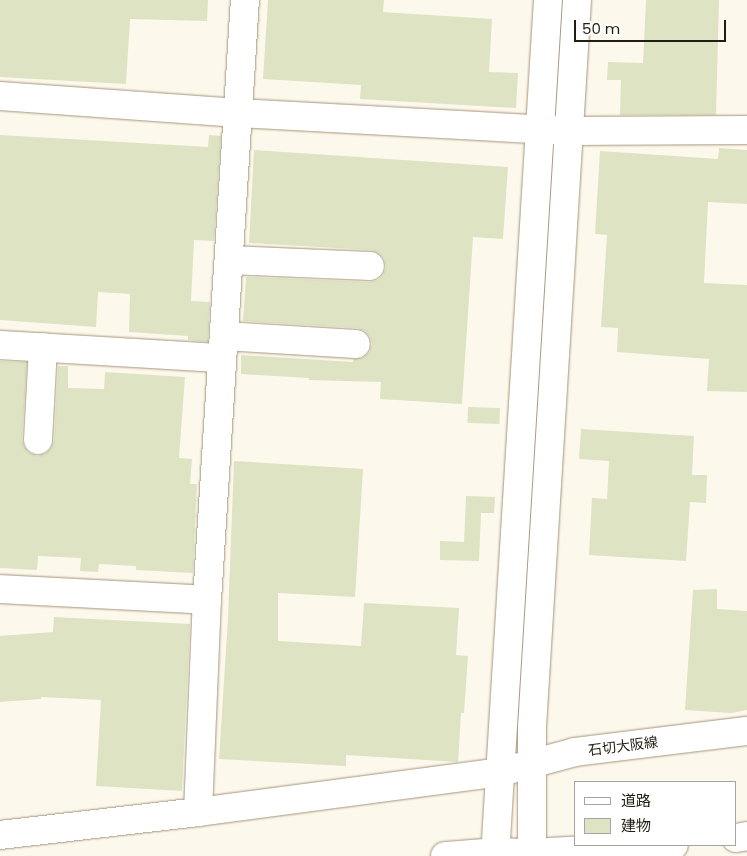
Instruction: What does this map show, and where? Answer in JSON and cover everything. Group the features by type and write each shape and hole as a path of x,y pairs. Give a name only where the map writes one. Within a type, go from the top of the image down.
{"street":[{"path":"198,812 207,600 245,0"},
{"path":"496,854 548,0"},
{"path":"532,854 531,762 577,0"},
{"path":"0,96 238,113 540,130 747,130"},
{"path":"228,260 370,266"},
{"path":"0,345 43,347 223,347 356,344"},
{"path":"38,440 43,347"},
{"path":"0,589 207,600"},
{"name":"石切大阪線","path":"0,835 198,812 501,772 531,762 575,752 747,731"},
{"path":"445,856 532,854 658,846"}],"building":[{"path":"0,0 208,0 207,21 130,19 126,84 0,77"},
{"path":"268,0 384,0 383,12 492,19 489,72 518,73 516,108 360,99 361,85 263,79"},
{"path":"646,0 719,0 716,115 620,115 621,80 607,80 608,62 643,63"},
{"path":"0,135 208,147 209,135 221,136 214,241 194,240 191,301 210,302 208,342 188,340 188,336 129,332 130,294 98,292 96,327 0,320"},
{"path":"719,148 747,150 747,204 708,202 704,283 747,285 747,392 707,391 709,359 617,352 618,328 601,327 607,235 595,234 600,151 718,159"},
{"path":"254,150 508,167 503,239 473,237 462,404 380,399 381,382 309,380 309,378 241,374 241,355 353,362 353,359 363,358 369,353 372,344 370,337 365,331 357,328 243,321 246,277 369,282 378,280 383,275 386,267 384,258 371,250 249,243"},
{"path":"0,361 27,362 22,440 24,447 29,453 37,456 45,454 51,449 54,441 58,366 68,366 68,388 104,389 105,372 185,377 179,458 192,459 190,484 197,484 193,573 136,570 136,566 99,564 98,572 80,571 81,558 38,556 37,570 0,568"},
{"path":"468,407 500,408 499,424 467,423"},
{"path":"581,429 694,436 692,475 707,475 706,503 690,502 686,561 589,555 592,498 607,499 609,461 579,459"},
{"path":"234,461 363,469 355,597 278,593 278,641 361,646 364,603 459,608 456,655 468,656 464,713 461,713 458,762 346,755 346,766 219,759 228,618"},
{"path":"466,496 495,497 494,513 481,513 479,561 440,560 440,541 464,542"},
{"path":"717,589 717,609 747,611 747,710 731,713 685,710 693,590"},
{"path":"54,617 190,624 182,791 96,786 101,700 41,697 41,699 0,702 0,636 53,632"}]}
